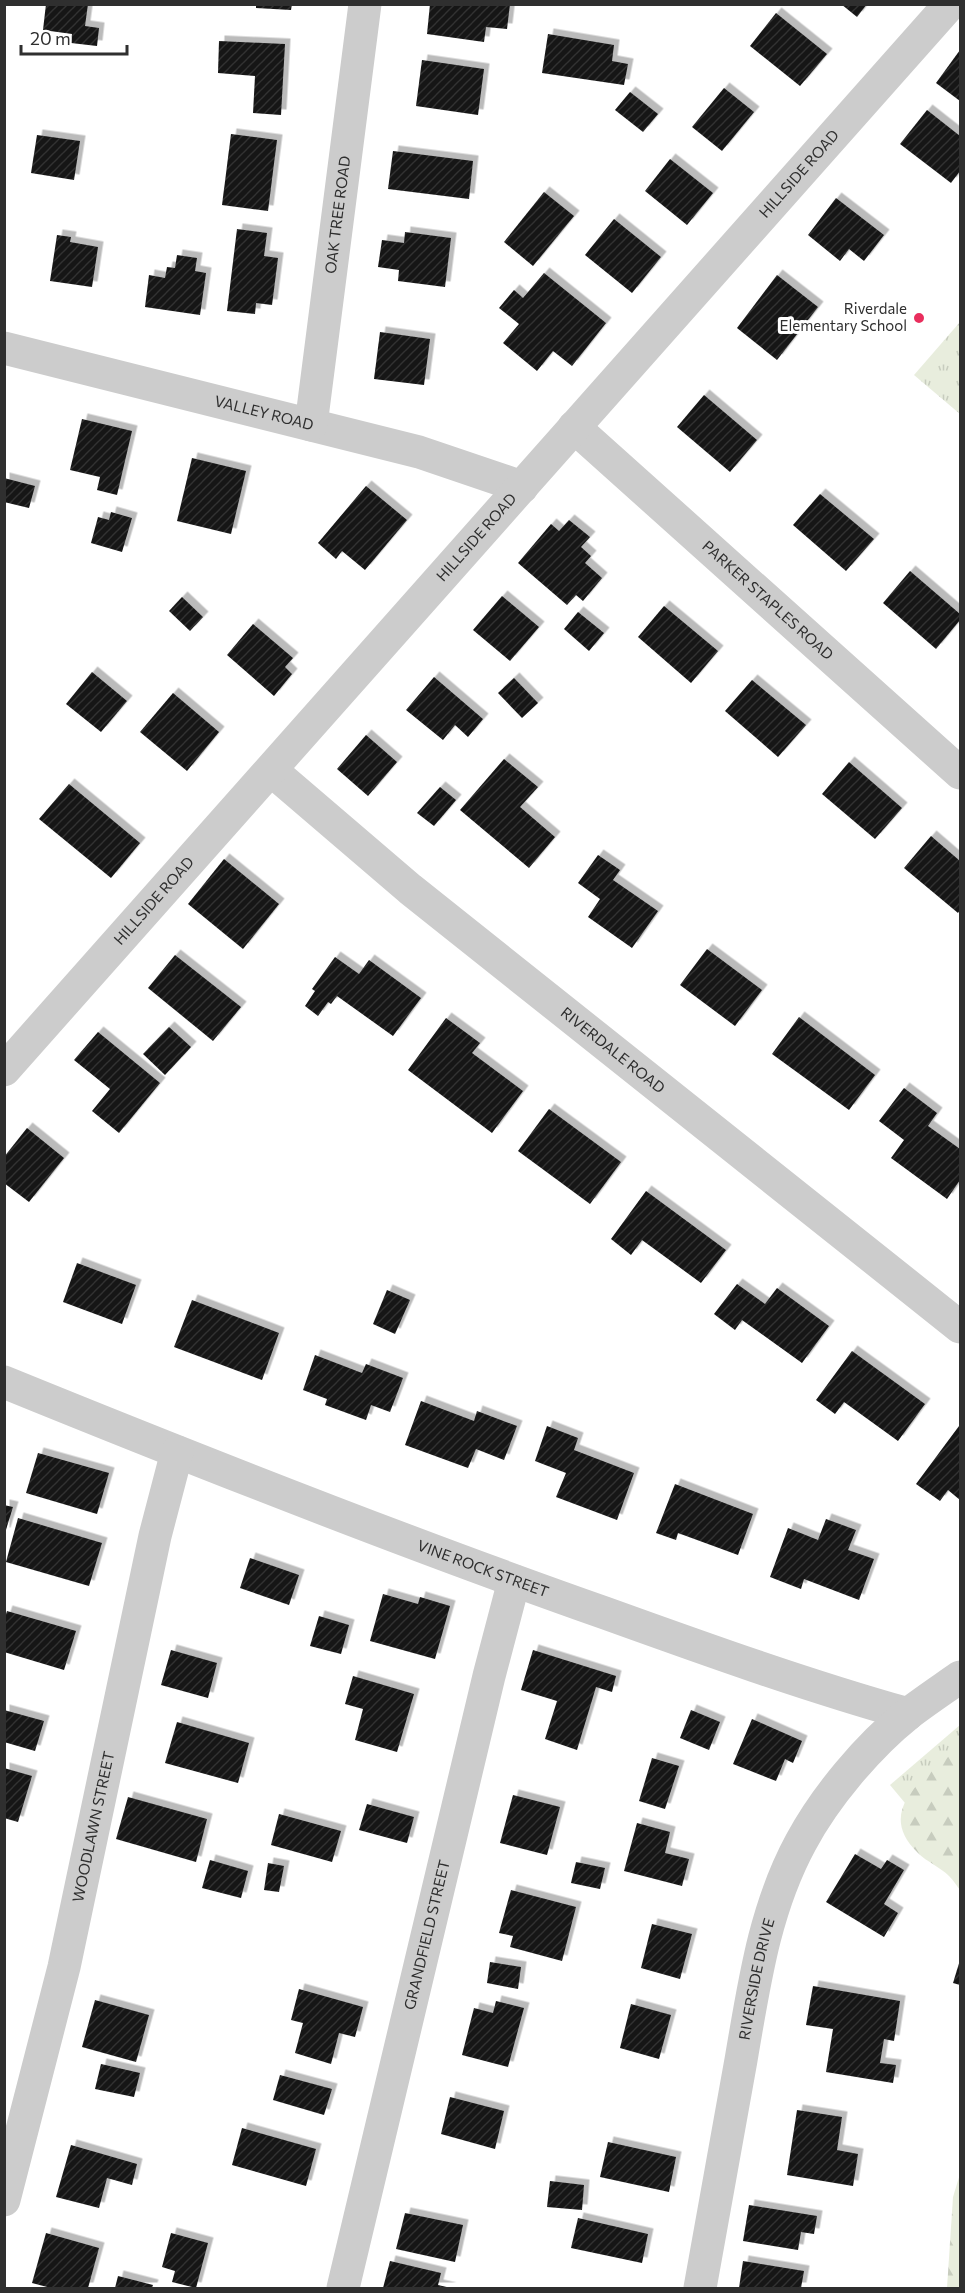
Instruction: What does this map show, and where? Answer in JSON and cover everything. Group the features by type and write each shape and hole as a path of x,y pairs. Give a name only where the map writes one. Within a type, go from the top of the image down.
{"street":[{"name":"OAK TREE ROAD","path":"311,425 365,4"},
{"name":"HILLSIDE ROAD","path":"4,1070 950,4"},
{"name":"VALLEY ROAD","path":"4,348 439,458 522,487"},
{"name":"PARKER STAPLES ROAD","path":"574,427 960,773"},
{"name":"RIVERDALE ROAD","path":"271,770 410,889 960,1327"},
{"name":"VINE ROCK STREET","path":"4,1382 177,1452 514,1581 777,1674 908,1714"},
{"name":"WOODLAWN STREET","path":"4,2200 64,1967 155,1536 177,1452"},
{"name":"GRANDFIELD STREET","path":"343,2289 489,1676 514,1581"},
{"path":"908,1714 960,1677"},
{"name":"RIVERSIDE DRIVE","path":"700,2289 756,1976 775,1900 801,1841 822,1810 861,1760 908,1714"}],"green space":[{"path":"960,322 960,414 914,375"},
{"path":"960,1725 960,1869 890,1785"},
{"path":"960,1747 960,1890 952,1879 918,1853 905,1837 901,1822 903,1807 910,1794 921,1781"},
{"path":"960,2174 960,2288 947,2288 953,2197"}],"building":[{"path":"46,4 88,4 85,26 99,28 97,46 71,43 72,34 43,30"},
{"path":"256,4 292,4 291,10 256,8"},
{"path":"430,4 510,4 507,29 486,27 484,42 427,34"},
{"path":"841,4 867,4 857,17"},
{"path":"776,13 827,54 800,86 750,46"},
{"path":"548,34 614,45 612,61 628,64 624,85 542,73"},
{"path":"219,41 285,44 281,115 253,113 255,76 218,73"},
{"path":"960,50 960,101 936,83"},
{"path":"422,60 484,69 478,115 416,106"},
{"path":"724,88 754,112 722,151 692,127"},
{"path":"630,92 658,114 643,132 615,110"},
{"path":"927,110 960,136 960,171 951,183 900,144"},
{"path":"231,134 277,140 268,211 222,205"},
{"path":"37,135 80,141 74,180 31,173"},
{"path":"393,151 473,161 469,199 388,189"},
{"path":"670,159 713,193 687,225 645,191"},
{"path":"544,192 574,216 533,266 504,242"},
{"path":"836,198 884,235 864,261 849,249 840,261 808,235"},
{"path":"614,219 661,257 632,293 585,255"},
{"path":"237,229 267,233 264,256 278,258 272,305 256,303 255,314 227,311"},
{"path":"405,232 451,238 445,287 398,281 399,270 378,267 382,240 404,243"},
{"path":"57,235 71,237 70,242 98,247 92,287 50,281"},
{"path":"177,255 197,258 195,271 206,273 200,315 145,307 149,275 165,278 167,267 175,268"},
{"path":"544,273 606,323 572,366 553,351 537,371 503,343 519,324 499,308 514,290 523,298"},
{"path":"777,275 818,307 777,360 737,328"},
{"path":"380,332 430,339 424,385 374,379"},
{"path":"704,395 757,440 730,472 677,427"},
{"path":"82,419 132,431 117,495 97,490 100,477 70,470"},
{"path":"192,458 246,471 231,534 177,521"},
{"path":"4,478 35,486 29,508 4,502"},
{"path":"366,486 407,520 365,570 342,551 336,559 318,543"},
{"path":"820,494 874,539 846,571 793,525"},
{"path":"111,512 132,518 122,552 91,543 98,517 109,520"},
{"path":"569,520 590,537 581,547 591,556 585,563 602,578 583,601 576,595 567,605 518,563 551,524 559,531"},
{"path":"910,571 960,614 960,620 936,649 883,603"},
{"path":"502,596 539,627 510,661 473,630"},
{"path":"182,597 203,617 190,631 169,611"},
{"path":"664,606 718,651 691,683 638,637"},
{"path":"578,612 604,633 589,651 564,629"},
{"path":"253,624 293,658 285,667 292,674 274,696 227,655"},
{"path":"92,672 127,701 101,732 66,704"},
{"path":"434,677 483,719 468,737 455,725 443,740 406,710"},
{"path":"514,678 538,703 522,718 498,693"},
{"path":"752,680 806,725 778,757 725,711"},
{"path":"173,693 219,732 187,771 140,732"},
{"path":"366,735 397,762 368,796 337,769"},
{"path":"504,759 538,787 520,807 555,837 529,868 460,810"},
{"path":"849,762 902,808 875,839 822,794"},
{"path":"69,784 140,843 111,878 39,819"},
{"path":"440,787 456,800 434,826 417,813"},
{"path":"931,836 960,861 960,910 958,913 904,868"},
{"path":"598,855 620,870 613,880 658,911 632,948 588,917 600,899 578,883"},
{"path":"224,859 279,904 243,949 188,904"},
{"path":"707,949 762,990 735,1026 680,985"},
{"path":"175,955 241,1007 213,1041 148,988"},
{"path":"335,957 359,974 369,960 421,998 393,1036 337,996 331,1004 328,1002 318,1016 305,1006 315,991 312,989"},
{"path":"799,1017 875,1075 849,1110 772,1054"},
{"path":"446,1018 480,1043 472,1053 523,1091 492,1133 408,1070"},
{"path":"169,1027 191,1047 165,1075 143,1054"},
{"path":"98,1032 160,1083 119,1133 92,1111 110,1089 74,1060"},
{"path":"904,1088 937,1113 928,1126 960,1149 960,1180 947,1199 891,1158 904,1140 879,1121"},
{"path":"549,1109 621,1162 590,1204 518,1151"},
{"path":"27,1128 64,1158 29,1202 4,1183 4,1157"},
{"path":"646,1191 726,1250 701,1283 642,1240 631,1255 611,1239"},
{"path":"77,1263 136,1285 122,1324 63,1302"},
{"path":"737,1284 765,1304 777,1288 829,1326 802,1363 742,1320 735,1330 714,1314"},
{"path":"387,1290 410,1300 395,1334 373,1324"},
{"path":"192,1300 279,1333 262,1380 174,1347"},
{"path":"852,1351 925,1404 898,1441 844,1402 835,1414 816,1400"},
{"path":"315,1355 362,1373 366,1364 403,1378 390,1412 371,1405 366,1420 325,1405 327,1399 303,1390"},
{"path":"421,1401 474,1421 477,1411 517,1426 504,1460 476,1449 468,1468 405,1445"},
{"path":"547,1426 578,1438 574,1450 634,1473 617,1520 556,1497 566,1473 535,1461"},
{"path":"959,1426 960,1500 948,1490 940,1501 916,1484"},
{"path":"38,1453 109,1473 97,1514 26,1493"},
{"path":"675,1484 753,1514 738,1555 678,1533 676,1540 656,1533"},
{"path":"4,1505 13,1507 5,1533 4,1533"},
{"path":"18,1518 102,1543 89,1586 6,1562"},
{"path":"826,1519 856,1530 848,1550 874,1559 859,1600 804,1579 801,1589 770,1577 788,1528 818,1540"},
{"path":"250,1558 299,1575 289,1605 240,1588"},
{"path":"383,1594 418,1604 420,1597 450,1606 435,1659 370,1641"},
{"path":"7,1611 76,1631 64,1670 4,1652 4,1620"},
{"path":"319,1616 349,1625 341,1654 310,1646"},
{"path":"171,1650 217,1663 208,1698 161,1685"},
{"path":"533,1650 616,1676 612,1692 596,1687 577,1750 545,1739 557,1701 521,1690"},
{"path":"353,1676 414,1694 397,1752 355,1740 363,1709 345,1704"},
{"path":"4,1710 44,1721 35,1751 4,1742"},
{"path":"691,1710 720,1722 709,1750 680,1738"},
{"path":"752,1719 802,1741 793,1763 785,1759 776,1781 733,1764"},
{"path":"177,1722 249,1743 238,1783 165,1763"},
{"path":"652,1758 679,1766 665,1809 639,1801"},
{"path":"4,1768 32,1776 18,1822 4,1818"},
{"path":"513,1795 560,1807 547,1855 500,1843"},
{"path":"128,1797 207,1819 196,1862 116,1839"},
{"path":"367,1804 414,1817 407,1843 359,1830"},
{"path":"279,1814 341,1831 332,1862 271,1845"},
{"path":"637,1823 670,1832 665,1853 689,1859 682,1886 624,1871"},
{"path":"855,1854 881,1869 887,1860 904,1870 884,1904 898,1913 884,1937 826,1902"},
{"path":"210,1860 248,1871 241,1898 202,1888"},
{"path":"576,1862 605,1868 600,1889 571,1883"},
{"path":"268,1863 284,1866 279,1892 264,1890"},
{"path":"511,1890 576,1907 562,1961 510,1947 513,1936 499,1933"},
{"path":"652,1924 692,1934 680,1979 641,1968"},
{"path":"960,1960 960,1985 953,1983"},
{"path":"490,1962 521,1967 518,1989 487,1983"},
{"path":"813,1986 900,2001 894,2041 884,2039 880,2063 896,2065 893,2083 826,2072 833,2029 806,2025"},
{"path":"299,1989 363,2007 355,2037 339,2033 331,2064 295,2053 303,2023 291,2020"},
{"path":"95,2000 149,2015 136,2062 82,2047"},
{"path":"496,2001 524,2008 508,2067 462,2055 474,2008 493,2013"},
{"path":"631,2004 671,2015 659,2059 620,2048"},
{"path":"101,2064 140,2073 134,2097 95,2089"},
{"path":"280,2075 332,2089 324,2115 273,2100"},
{"path":"450,2097 504,2111 495,2149 441,2134"},
{"path":"797,2110 842,2117 837,2150 858,2154 853,2186 787,2175"},
{"path":"242,2128 316,2149 306,2186 232,2165"},
{"path":"608,2142 676,2157 669,2192 600,2177"},
{"path":"71,2145 137,2164 132,2185 107,2178 99,2208 56,2197"},
{"path":"550,2181 584,2185 582,2210 547,2207"},
{"path":"749,2205 817,2216 814,2234 801,2232 798,2250 743,2241"},
{"path":"405,2213 463,2225 455,2262 396,2249"},
{"path":"578,2218 648,2234 642,2263 571,2248"},
{"path":"46,2233 99,2248 88,2288 51,2288 32,2283"},
{"path":"171,2233 208,2243 196,2288 172,2282 175,2271 162,2267"},
{"path":"390,2261 441,2273 438,2285 451,2288 383,2288"},
{"path":"743,2261 804,2271 801,2288 739,2288"},
{"path":"118,2276 153,2285 152,2288 115,2288"}],"place":[{"name":"Riverdale Elementary School","path":"919,318"}]}
